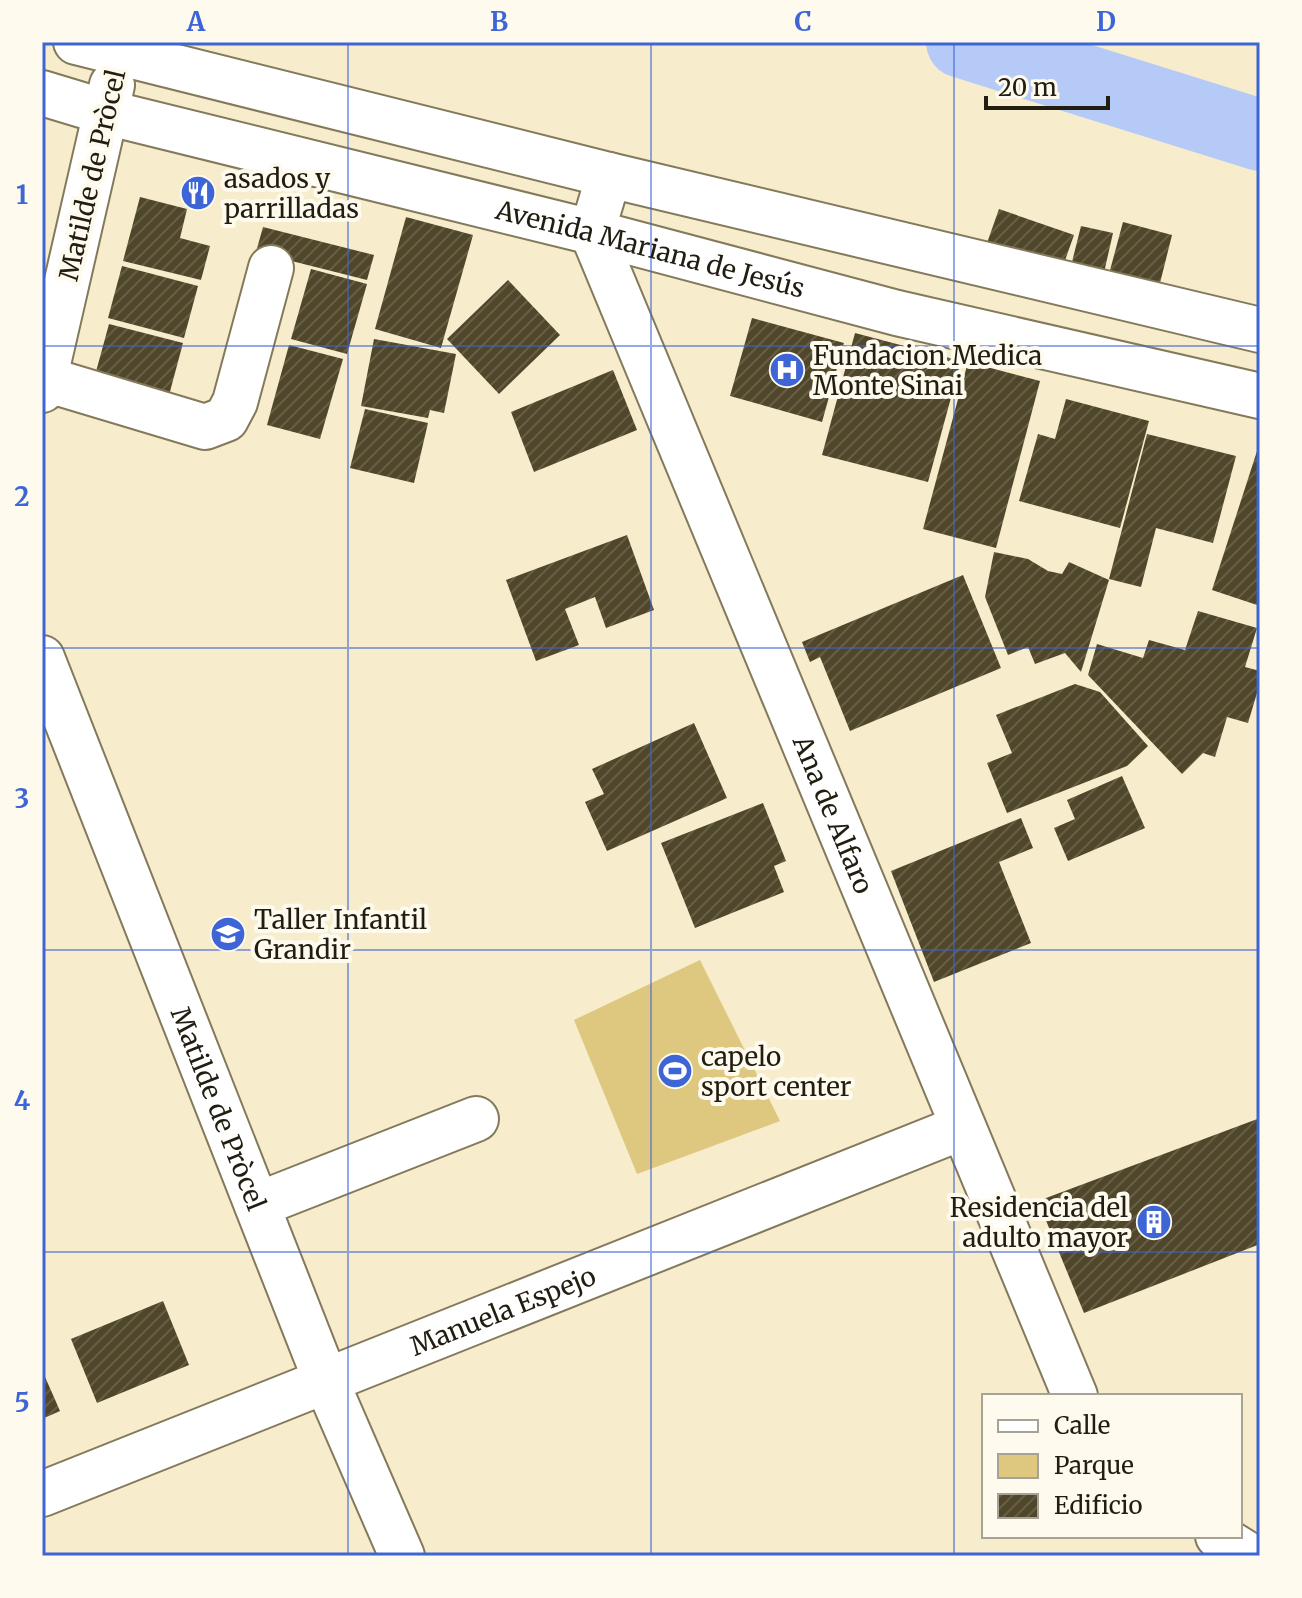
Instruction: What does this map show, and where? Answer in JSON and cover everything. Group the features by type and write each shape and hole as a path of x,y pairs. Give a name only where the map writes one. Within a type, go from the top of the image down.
{"street":[{"path":"76,42 609,175 1260,330"},
{"name":"Matilde de Pròcel","path":"43,385 121,53"},
{"name":"Avenida Mariana de Jesús","path":"42,93 105,112 592,232 897,313 1260,396"},
{"path":"592,232 609,175"},
{"name":"Ana de Alfaro","path":"592,232 1074,1394"},
{"path":"43,385 205,427 226,419 235,402 271,268"},
{"name":"Matilde de Pròcel","path":"42,658 326,1381 402,1556"},
{"path":"257,1205 476,1119"},
{"name":"Manuela Espejo","path":"42,1494 963,1127"}],"green space":[{"name":"capelo sport center","path":"700,960 780,1121 637,1174 574,1020"}],"building":[{"path":"140,197 187,209 180,238 210,246 201,280 123,261"},
{"path":"999,209 1074,235 1062,269 987,243"},
{"path":"406,217 473,235 441,348 375,329"},
{"path":"1123,222 1172,235 1159,287 1109,274"},
{"path":"1081,226 1113,233 1103,277 1070,270"},
{"path":"263,227 374,255 367,280 256,252"},
{"path":"122,266 198,286 184,338 108,318"},
{"path":"311,269 367,284 347,354 291,339"},
{"path":"508,280 560,335 499,394 447,339"},
{"name":"Fundacion Medica Monte Sinai","path":"752,318 844,343 822,422 730,396"},
{"path":"109,324 183,343 168,399 94,379"},
{"path":"855,333 961,361 928,482 822,455"},
{"path":"374,339 456,354 444,413 430,410 428,418 361,406"},
{"path":"289,345 343,359 320,439 267,425"},
{"path":"968,362 1040,381 996,548 923,529"},
{"path":"613,370 637,430 534,472 511,412"},
{"path":"1066,399 1149,421 1120,528 1019,501 1038,434 1055,439"},
{"path":"365,409 428,423 414,483 350,468"},
{"path":"1147,434 1236,456 1213,543 1156,528 1141,587 1109,579"},
{"path":"1260,445 1260,606 1212,590"},
{"path":"627,535 654,610 606,628 595,597 565,609 579,645 536,661 506,580"},
{"path":"994,552 1028,559 1048,571 1062,574 1069,562 1109,580 1081,672 1065,653 1035,664 1028,647 1008,655 985,597"},
{"path":"963,575 1001,668 850,731 820,657 810,662 802,642"},
{"path":"1198,611 1257,628 1245,667 1260,671 1260,683 1248,723 1227,717 1215,757 1203,753 1182,774 1088,675 1097,644 1143,658 1149,640 1185,650"},
{"path":"1075,684 1100,692 1148,746 1127,766 1007,813 987,763 1012,753 996,715"},
{"path":"694,723 727,798 607,851 585,802 604,794 592,769"},
{"path":"1122,776 1145,828 1068,861 1054,828 1075,819 1067,800"},
{"path":"763,803 786,861 774,866 784,892 695,928 661,843"},
{"path":"1021,818 1033,848 999,862 1031,943 934,982 891,871"},
{"name":"Residencia del adulto mayor","path":"1260,1118 1260,1244 1084,1313 1038,1201"},
{"path":"163,1301 189,1365 97,1403 71,1339"},
{"path":"42,1370 60,1411 42,1419"}],"waterway":[{"path":"962,42 1260,135"}],"place":[{"name":"asados y parrilladas","path":"198,193"},
{"name":"Fundacion Medica Monte Sinai","path":"787,370"},
{"name":"Taller Infantil Grandir","path":"228,934"},
{"name":"capelo sport center","path":"675,1071"},
{"name":"Residencia del adulto mayor","path":"1154,1222"}]}
